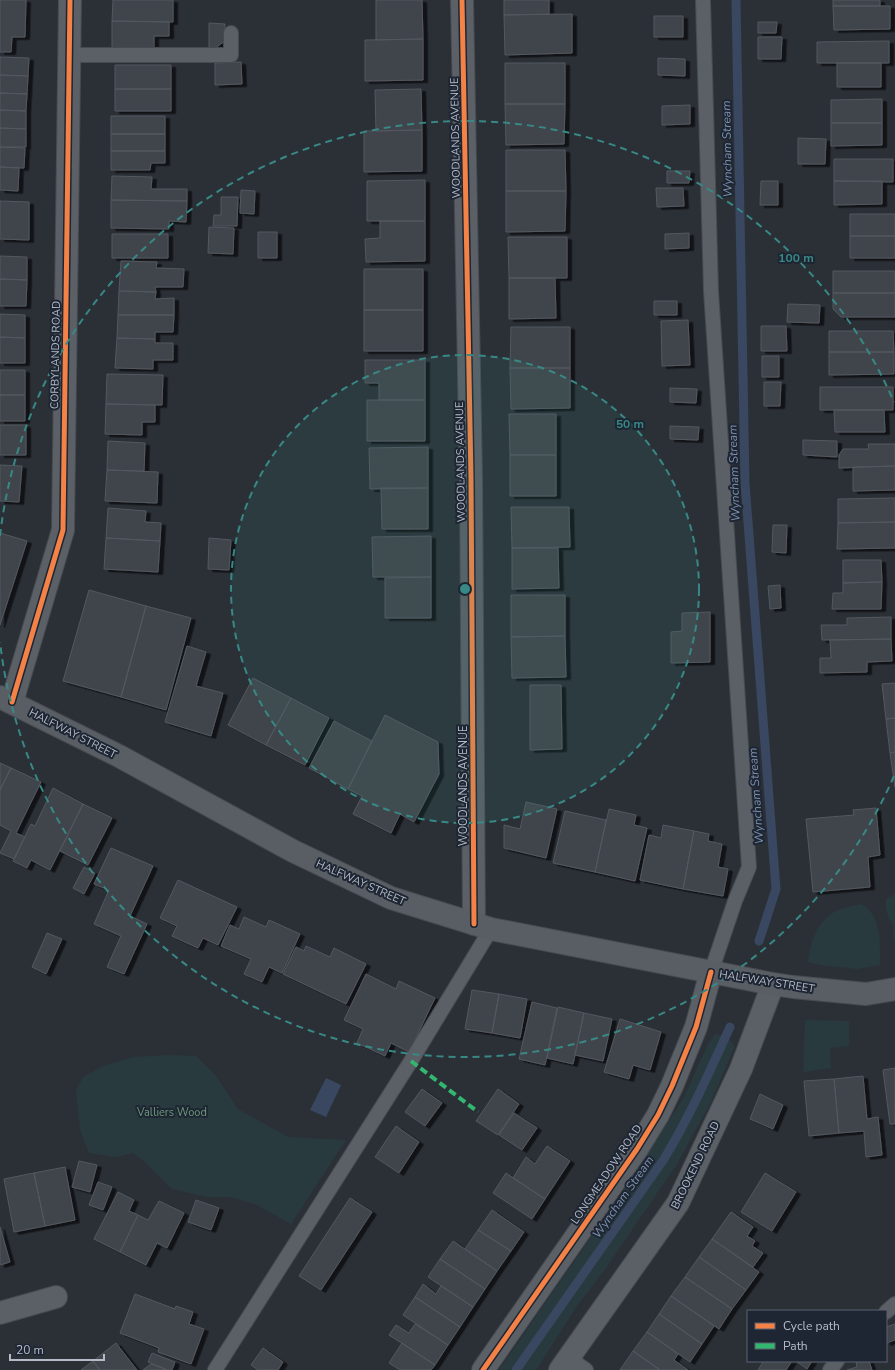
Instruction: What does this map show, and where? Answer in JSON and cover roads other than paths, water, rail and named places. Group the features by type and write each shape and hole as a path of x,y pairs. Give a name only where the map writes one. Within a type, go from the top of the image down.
{"main road":[{"name":"HALFWAY STREET","path":"6,700 119,756 293,851 391,898 482,926 773,984 866,994 895,989"}],"street":[{"name":"CORBYLANDS ROAD","path":"6,700 63,530 70,0"},
{"name":"WOODLANDS AVENUE","path":"462,0 471,479 482,926"},
{"name":"LONGMEADOW ROAD","path":"483,1370 658,1115 672,1086 696,1027 711,972"},
{"name":"BROOKEND ROAD","path":"572,1366 678,1203 741,1069 773,984"},
{"path":"0,1313 56,1297"}],"lane":[{"path":"703,0 711,291 749,867 735,901 711,972"},
{"path":"69,55 231,55 231,33"},
{"path":"215,1370 411,1061 482,926"},
{"path":"887,1311 895,1304"},
{"path":"830,1370 836,1362"}],"water":[{"path":"326,1078 341,1085 326,1117 310,1110"}],"waterway":[{"name":"Wyncham Stream","path":"736,0 745,483 776,889 759,941"},
{"name":"Wyncham Stream","path":"516,1370 664,1159 691,1110 730,1027"}],"park label":[{"name":"Valliers Wood","path":"172,1112"}]}
